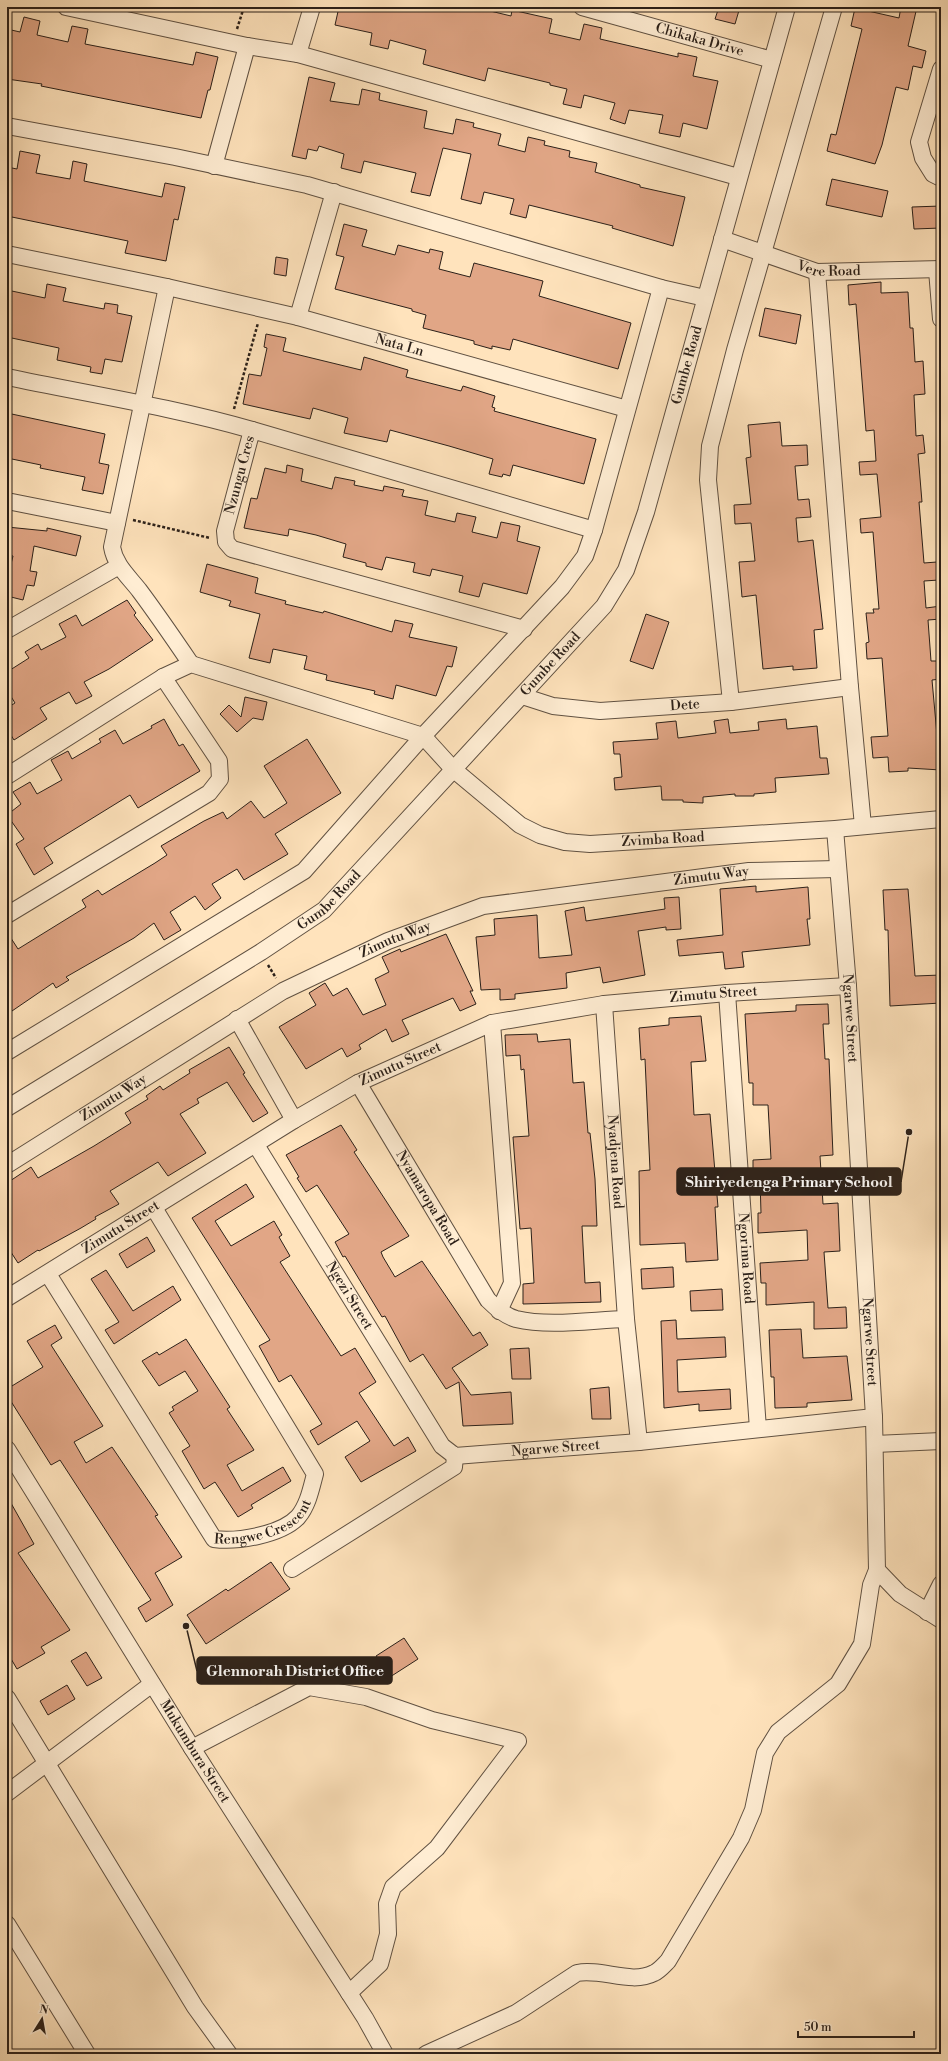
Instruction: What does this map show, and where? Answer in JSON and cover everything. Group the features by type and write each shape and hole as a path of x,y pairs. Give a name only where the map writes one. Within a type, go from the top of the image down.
{"street":[{"path":"66,7 240,45 298,54 738,177"},
{"path":"298,54 312,7"},
{"name":"Chikaka Drive","path":"582,7 772,60"},
{"name":"Gumbe Road","path":"7,1108 261,952 324,910 453,768 522,696 604,606 626,570 646,512 738,177 787,7"},
{"path":"731,702 708,480 710,446 763,253 834,7"},
{"path":"214,166 240,45"},
{"path":"941,69 919,142 923,158 934,174 941,178"},
{"path":"7,126 214,166 334,192 661,288 705,298"},
{"path":"298,317 334,192"},
{"name":"Vere Road","path":"722,239 817,272 939,269"},
{"name":"Nata Ln","path":"7,254 166,287 298,317 627,409"},
{"path":"939,269 941,319"},
{"path":"817,272 850,687 863,826"},
{"path":"166,287 143,405 112,547 114,556 119,566 138,589 191,664 424,736"},
{"path":"7,1052 304,871 424,736 562,587 585,556 594,530 661,288"},
{"path":"7,377 143,405 194,413 252,430"},
{"name":"Nzungu Cres","path":"226,542 225,531 252,430 594,530"},
{"path":"7,501 118,520"},
{"path":"226,542 232,549 524,629"},
{"path":"9,627 119,566"},
{"path":"7,776 163,677 191,664"},
{"path":"7,915 209,792 220,778 219,761 163,677"},
{"name":"Dete","path":"522,696 553,706 600,711 731,702 850,687"},
{"name":"Zvimba Road","path":"424,736 453,768 520,825 540,835 565,842 590,844 835,829 941,819"},
{"name":"Ngarwe Street","path":"455,1456 639,1442 874,1417 848,986 835,829"},
{"name":"Zimutu Way","path":"7,1165 283,991 388,941 483,906 748,871 838,869"},
{"name":"Zimutu Street","path":"7,1298 256,1145 294,1120 358,1083 492,1023 604,1004 727,993 848,986"},
{"name":"Ngorima Road","path":"727,993 758,1429"},
{"name":"Nyadjena Road","path":"604,1004 626,1319 639,1442"},
{"path":"237,1019 294,1120"},
{"path":"492,1023 512,1283 498,1311 515,1319 546,1322 626,1319"},
{"name":"Nyamaropa Road","path":"358,1083 488,1300 498,1311"},
{"name":"Ngezi Street","path":"256,1145 442,1446 455,1456"},
{"name":"Rengwe Crescent","path":"48,1274 214,1539 230,1541 256,1537 282,1527 297,1518 308,1500 315,1474 154,1208"},
{"path":"426,2054 516,2013 577,1973 587,1971 637,1978 655,1973 668,1961 741,1838 753,1810 765,1753 778,1732 838,1684 862,1644 871,1585 877,1570 874,1417"},
{"path":"875,1444 941,1441"},
{"name":"Mukumbura Street","path":"7,1449 192,1748 349,1993 384,2054"},
{"path":"292,1568 454,1467 455,1456"},
{"path":"877,1570 900,1594 934,1616 941,1584"},
{"path":"7,1793 48,1764 152,1684"},
{"path":"192,1748 309,1687 366,1697 432,1720 518,1742 437,1848 393,1887 386,1904 388,1934 380,1964 349,1993"},
{"path":"7,1698 195,2007 229,2054"},
{"path":"7,1924 87,2054"}],"path":[{"path":"240,45 244,7"},
{"path":"230,423 261,309"},
{"path":"118,520 226,542"},
{"path":"261,952 283,991"}],"building":[{"path":"339,7 482,7 482,9 511,16 512,10 552,19 549,33 580,40 584,24 602,28 600,39 678,57 678,53 697,57 693,76 718,81 707,129 683,123 680,137 659,133 663,115 629,110 625,124 610,119 615,103 584,95 581,108 563,104 567,89 550,85 550,83 488,68 485,81 423,64 426,50 390,40 388,49 370,45 372,33 335,25"},
{"path":"719,7 740,7 735,24 715,19"},
{"path":"901,7 917,7 908,46 926,51 922,68 913,66 908,90 896,87 882,145 875,164 827,151 831,134 836,135 862,29 851,26 855,8 899,18"},
{"path":"24,17 40,21 37,35 68,42 72,26 88,29 85,44 193,65 196,52 218,57 201,118 41,86 42,84 7,79 7,29 20,32"},
{"path":"309,77 335,83 330,101 359,105 362,89 380,93 379,100 427,111 424,128 453,134 456,119 474,123 473,127 501,134 498,145 525,152 528,137 545,141 544,145 570,151 569,157 597,163 595,172 640,185 640,187 685,197 673,246 612,228 613,226 529,205 526,218 510,214 514,199 484,192 481,204 461,199 471,154 443,148 430,196 411,192 416,173 364,161 361,173 341,168 344,154 319,146 317,151 308,149 306,159 292,156"},
{"path":"20,151 40,155 36,173 70,179 73,161 87,164 84,181 162,197 165,183 185,187 178,220 174,219 166,261 125,253 128,241 7,216 7,167 17,169"},
{"path":"832,179 888,191 882,217 826,205"},
{"path":"941,206 941,228 914,229 912,207"},
{"path":"344,224 367,230 362,246 395,255 398,245 429,253 430,249 443,252 439,269 470,277 474,263 543,281 539,296 631,323 618,369 513,339 510,350 492,346 492,349 474,344 474,341 423,328 426,315 412,311 412,309 335,289 344,257 336,255"},
{"path":"276,257 288,259 286,276 274,274"},
{"path":"881,282 881,293 908,292 910,328 913,328 915,362 923,361 925,394 914,395 916,436 923,435 925,453 918,454 922,502 919,502 924,563 937,562 939,580 924,581 926,608 941,606 941,619 928,620 931,661 941,661 941,679 932,680 937,735 941,735 941,770 908,768 908,771 889,772 888,757 873,758 871,737 888,736 882,658 867,659 866,643 869,642 866,613 874,613 873,609 879,609 873,532 861,533 860,519 881,517 877,474 860,475 859,462 876,461 874,430 866,431 856,304 849,305 848,285"},
{"path":"47,284 66,288 63,301 104,309 105,303 118,305 117,313 132,316 122,362 105,359 102,374 90,372 91,367 57,360 59,348 7,337 7,290 45,298"},
{"path":"765,308 801,315 796,344 759,336"},
{"path":"266,334 286,338 283,351 361,370 364,357 408,370 406,377 461,391 463,386 495,396 492,407 495,408 494,411 596,439 584,484 513,465 510,476 503,474 502,477 489,474 493,459 390,430 387,442 344,433 348,418 313,408 310,419 243,404 249,374 261,376 267,348 264,347"},
{"path":"7,413 105,434 99,463 109,465 103,494 82,490 85,477 40,468 41,465 7,458"},
{"path":"780,422 782,446 807,445 808,465 795,466 798,500 809,499 811,517 796,518 798,542 813,540 823,629 814,630 817,668 793,670 793,666 763,669 756,595 742,597 739,562 755,561 751,523 735,524 734,505 751,504 746,458 751,457 748,425"},
{"path":"287,465 303,469 301,481 332,489 335,477 355,481 354,485 383,491 384,486 404,490 402,496 428,501 425,515 455,522 457,513 476,517 472,532 497,538 501,522 520,526 517,541 540,547 527,594 483,583 479,597 459,592 463,576 432,569 430,576 413,572 415,563 386,557 382,570 366,566 366,563 343,557 346,544 289,529 288,536 244,528 251,498 257,499 265,468 286,473"},
{"path":"7,527 47,531 47,528 81,536 76,556 34,546 30,571 37,572 34,586 27,585 23,600 7,596 7,580 13,556 7,555"},
{"path":"207,564 258,578 255,593 286,601 285,604 323,613 324,611 392,632 395,620 413,624 409,637 457,647 452,667 447,666 436,696 396,685 393,699 374,694 375,691 326,680 327,675 304,669 307,656 273,649 270,663 249,658 260,614 229,606 231,601 200,592"},
{"path":"127,600 136,613 134,615 153,640 109,669 84,682 92,696 76,704 69,692 40,708 47,719 14,740 7,729 7,708 15,703 7,690 7,672 29,658 25,652 38,644 41,650 66,637 59,624 76,615 82,626"},
{"path":"646,614 669,622 653,669 630,661"},
{"path":"245,697 267,702 263,720 253,718 237,732 220,714 229,705 241,717"},
{"path":"164,719 179,746 183,744 200,771 138,808 130,795 44,848 53,863 34,875 16,844 24,839 7,815 21,804 13,792 30,782 37,794 62,780 51,760 68,751 72,759 101,742 99,739 115,730 123,744 152,728 151,726"},
{"path":"728,719 730,733 759,730 758,722 786,719 787,729 817,726 820,758 827,758 829,774 775,778 776,792 754,794 754,796 735,796 735,794 703,797 703,803 683,802 683,800 662,800 661,786 615,790 614,778 622,777 620,754 614,754 613,742 658,739 656,723 676,721 678,738 716,733 714,721"},
{"path":"307,739 341,793 275,834 288,854 244,880 237,869 212,884 221,898 205,910 195,896 170,912 181,930 164,940 154,923 134,938 66,977 69,980 56,988 53,983 12,1011 7,1003 7,932 18,949 86,907 82,900 98,890 102,895 167,855 161,846 204,821 223,812 227,819 251,801 264,818 287,803 264,766"},
{"path":"756,886 756,892 808,887 810,919 807,919 810,945 742,952 744,967 725,969 723,952 679,956 677,940 723,935 720,889"},
{"path":"908,889 915,976 941,975 941,1003 890,1006 888,930 885,930 883,890"},
{"path":"679,897 681,929 666,930 666,927 638,931 645,975 603,983 600,967 566,973 567,988 515,994 515,999 500,1000 500,989 481,990 476,937 495,935 494,919 537,915 539,958 572,955 565,911 584,907 586,921 665,909 664,898"},
{"path":"446,934 473,991 470,991 476,1004 460,1011 453,998 402,1020 409,1034 392,1042 386,1029 359,1045 361,1049 347,1057 342,1048 306,1069 279,1027 316,1005 309,993 325,983 333,996 347,988 363,1015 386,1005 375,979 389,972 382,957 400,949 401,952"},
{"path":"828,1004 829,1024 823,1024 825,1059 829,1059 833,1155 820,1156 823,1204 838,1203 840,1251 824,1252 828,1308 846,1307 847,1328 814,1329 814,1302 766,1305 766,1283 761,1283 760,1263 808,1260 807,1230 758,1233 758,1213 761,1213 760,1180 753,1181 753,1160 771,1159 768,1105 753,1105 753,1083 749,1083 745,1014 796,1011 796,1005"},
{"path":"701,1016 706,1061 691,1062 694,1115 710,1114 718,1207 715,1207 718,1260 686,1262 685,1243 640,1245 639,1171 650,1170 645,1059 641,1060 639,1028 669,1025 669,1018"},
{"path":"537,1034 538,1042 570,1039 573,1083 584,1082 588,1133 590,1133 595,1179 597,1226 582,1226 585,1283 600,1282 601,1302 523,1304 523,1284 534,1283 531,1228 520,1229 513,1137 529,1136 524,1069 521,1070 520,1055 506,1056 505,1035"},
{"path":"229,1047 245,1073 243,1074 268,1113 253,1122 227,1082 197,1099 199,1103 180,1114 206,1153 168,1176 158,1162 110,1191 119,1204 95,1217 96,1219 81,1228 39,1251 38,1250 18,1263 7,1246 7,1183 31,1167 38,1178 94,1146 131,1123 125,1113 148,1099 146,1096 160,1086 163,1090 190,1073 189,1070"},
{"path":"341,1125 357,1150 354,1152 409,1236 381,1252 383,1257 395,1277 422,1261 473,1336 480,1332 488,1345 452,1368 471,1395 511,1392 513,1424 463,1426 459,1382 446,1389 423,1354 410,1362 385,1316 382,1317 335,1242 349,1234 317,1185 306,1192 297,1178 299,1177 286,1155"},
{"path":"246,1184 254,1197 215,1221 231,1246 274,1221 282,1235 279,1237 290,1256 280,1262 341,1356 355,1348 376,1382 359,1393 394,1446 408,1437 416,1451 361,1482 345,1457 370,1441 357,1421 318,1445 310,1431 322,1424 291,1375 279,1382 259,1346 270,1340 192,1218"},
{"path":"147,1237 155,1251 127,1268 119,1254"},
{"path":"673,1267 674,1287 642,1289 641,1269"},
{"path":"106,1270 133,1311 173,1286 181,1300 114,1344 105,1330 119,1322 91,1279"},
{"path":"722,1289 723,1310 691,1311 690,1291"},
{"path":"676,1320 677,1339 725,1337 726,1357 677,1360 678,1392 730,1389 731,1409 699,1411 699,1404 664,1408 661,1321"},
{"path":"55,1325 62,1338 51,1345 103,1426 74,1442 86,1463 112,1447 158,1515 155,1516 182,1557 155,1573 173,1605 146,1622 138,1608 151,1600 60,1460 51,1465 7,1395 7,1389 43,1367 27,1341"},
{"path":"801,1329 803,1358 847,1356 852,1400 807,1403 807,1407 775,1408 774,1377 771,1377 769,1330"},
{"path":"186,1339 230,1407 227,1409 254,1450 227,1465 242,1491 283,1467 291,1481 251,1505 253,1508 238,1517 215,1482 204,1489 182,1451 190,1446 169,1413 174,1410 172,1407 198,1391 185,1371 159,1386 142,1361 157,1352 159,1355"},
{"path":"529,1348 531,1379 512,1379 510,1349"},
{"path":"609,1387 611,1419 592,1419 590,1389"},
{"path":"7,1496 34,1544 18,1553 70,1630 41,1647 45,1653 17,1669 7,1652"},
{"path":"271,1562 290,1589 206,1644 187,1615 226,1589 228,1591"},
{"path":"404,1638 418,1659 390,1677 376,1656"},
{"path":"86,1652 102,1678 87,1686 71,1661"},
{"path":"67,1685 75,1699 48,1715 40,1701"}],"place":[{"name":"Shiriyedenga Primary School","path":"909,1132"},
{"name":"Glennorah District Office","path":"186,1626"}]}
